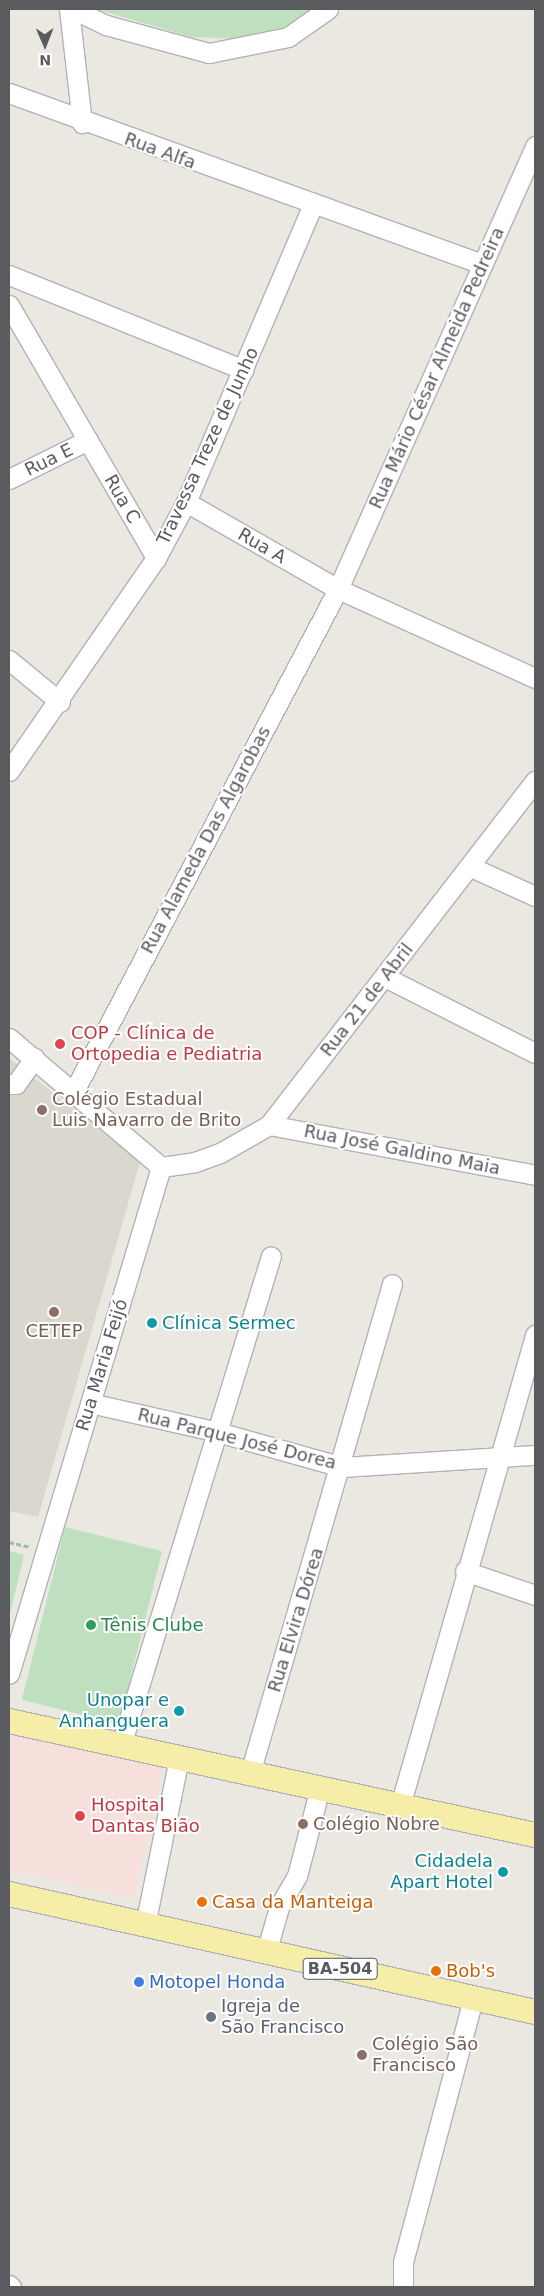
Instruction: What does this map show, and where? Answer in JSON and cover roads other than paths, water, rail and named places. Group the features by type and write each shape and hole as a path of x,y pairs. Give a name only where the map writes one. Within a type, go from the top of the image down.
{"main road":[{"path":"9,1721 535,1835"},
{"name":"BA-504","path":"9,1894 535,2012"}],"street":[{"path":"71,9 106,25 209,52 288,37 328,9"},
{"path":"71,9 82,123"},
{"name":"Rua Alfa","path":"9,93 82,123 312,206 482,264"},
{"name":"Rua Mário César Almeida Pedreira","path":"338,589 535,146"},
{"name":"Travessa Treze de Junho","path":"9,771 60,702 156,558 186,502 244,370 312,206"},
{"path":"9,274 244,370"},
{"name":"Rua C","path":"9,305 156,558"},
{"name":"Rua E","path":"9,479 88,440"},
{"name":"Rua A","path":"186,502 338,589 535,678"},
{"name":"Rua Alameda Das Algarobas","path":"74,1090 338,589"},
{"path":"9,660 60,702"},
{"name":"Rua 21 de Abril","path":"161,1167 212,1156 269,1125 386,977 535,781"},
{"path":"471,867 535,896"},
{"path":"386,977 535,1053"},
{"path":"9,1038 74,1090 161,1167"},
{"path":"9,1084 16,1084 34,1058"},
{"name":"Rua José Galdino Maia","path":"269,1125 535,1174"},
{"name":"Rua Maria Feijó","path":"9,1674 161,1167"},
{"path":"121,1745 214,1431 271,1256"},
{"name":"Rua Elvira Dórea","path":"250,1773 342,1467 392,1284"},
{"path":"400,1806 465,1570 535,1335"},
{"name":"Rua Parque José Dorea","path":"90,1403 214,1431 342,1467 535,1455"},
{"path":"465,1570 535,1595"},
{"path":"145,1925 179,1758"},
{"path":"266,1952 279,1907 297,1876 320,1788"},
{"path":"403,2287 403,2262 473,1999"}],"place":[{"name":"COP - Clínica de Ortopedia e Pediatria","path":"60,1044"},
{"name":"Colégio Estadual Luis Navarro de Brito","path":"42,1110"},
{"name":"CETEP","path":"54,1312"},
{"name":"Clínica Sermec","path":"152,1323"},
{"name":"Tênis Clube","path":"91,1625"},
{"name":"Unopar e Anhanguera","path":"179,1711"},
{"name":"Hospital Dantas Bião","path":"80,1816"},
{"name":"Colégio Nobre","path":"303,1824"},
{"name":"Cidadela Apart Hotel","path":"503,1872"},
{"name":"Casa da Manteiga","path":"202,1902"},
{"name":"Bob's","path":"436,1971"},
{"name":"Motopel Honda","path":"139,1982"},
{"name":"Igreja de São Francisco","path":"211,2017"},
{"name":"Colégio São Francisco","path":"362,2055"}]}
